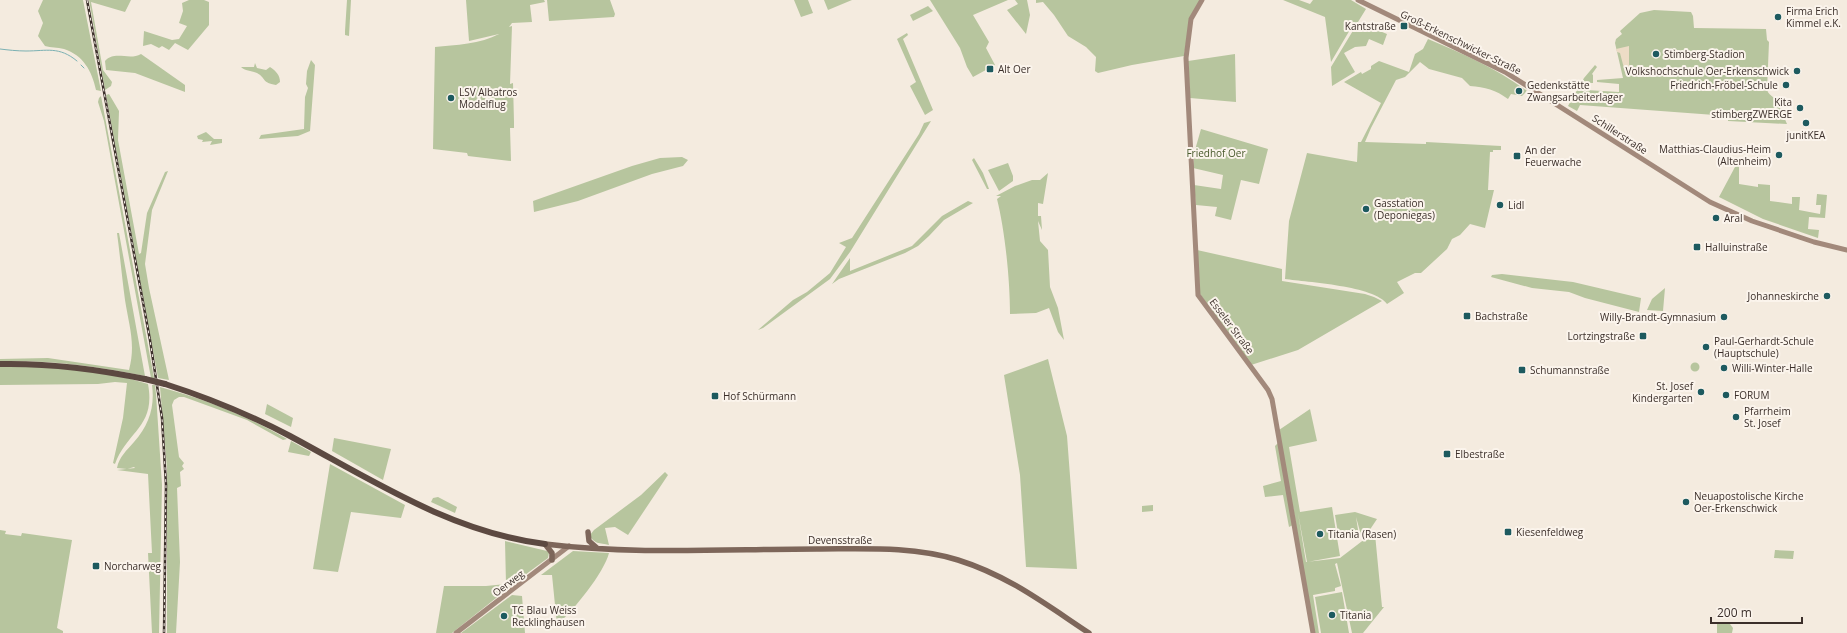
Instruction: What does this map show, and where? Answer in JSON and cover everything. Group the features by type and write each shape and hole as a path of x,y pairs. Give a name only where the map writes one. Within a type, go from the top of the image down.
{"highway":[{"path":"0,364 35,364 81,368 165,384 210,399 251,416 389,491 429,510 492,532 545,544"}],"main road":[{"name":"Esseler Straße","path":"1202,0 1191,19 1186,58 1198,295 1268,390 1272,399 1313,633"},
{"name":"Groß-Erkenschwicker-Straße","path":"1358,0 1493,66 1534,90"},
{"name":"Schillerstraße","path":"1534,90 1710,202 1752,221 1847,252"},
{"path":"588,532 589,541 598,548"},
{"name":"Devensstraße","path":"545,544 646,550 885,549 934,554 992,572 1022,588 1089,633"},
{"path":"545,544 552,553 552,560"},
{"name":"Oerweg","path":"456,633 569,546"}],"green space":[{"path":"43,0 83,0 101,91 96,90 89,70 76,55 64,49 45,46 38,36 43,23 38,11"},
{"path":"89,0 131,0 125,12 91,2 103,70 112,82 111,86 105,90"},
{"path":"189,0 204,0 209,2 209,25 188,50 175,43 169,50 162,46 159,48 151,44 143,46 144,31 172,40 179,39 187,26 179,23 183,11 182,3"},
{"path":"347,0 351,0 349,36 345,35"},
{"path":"466,0 544,0 545,2 530,5 532,22 512,23 509,27 512,26 510,84 513,83 514,122 514,128 510,128 511,161 468,156 467,153 433,149 435,47 476,42 499,34 469,41"},
{"path":"547,0 610,0 615,14 614,17 549,21"},
{"path":"794,0 808,0 813,13 801,17"},
{"path":"824,0 852,0 828,10"},
{"path":"930,0 1008,0 973,15 989,42 986,48 995,65 973,77 967,67 960,48"},
{"path":"1015,0 1027,0 1030,15 1026,34 1007,10 1018,4"},
{"path":"1036,0 1200,0 1190,18 1184,56 1132,65 1098,73 1095,71 1096,57 1086,47 1068,36 1043,2 1036,3"},
{"path":"1283,0 1299,0 1310,4 1313,0 1351,0 1366,9 1358,22 1387,34 1383,45 1369,39 1366,46 1355,47 1344,53 1355,72 1332,86 1331,67 1354,29 1351,28 1331,62 1325,17"},
{"path":"928,6 933,11 913,21 910,15"},
{"path":"1654,10 1691,12 1693,16 1694,28 1766,29 1767,40 1769,42 1767,90 1768,93 1780,104 1780,108 1787,124 1728,121 1728,116 1580,105 1577,111 1568,106 1584,78 1595,65 1597,67 1592,74 1593,83 1587,83 1586,90 1619,92 1619,84 1597,82 1597,80 1623,78 1615,43 1616,39 1622,34 1620,31 1640,13"},
{"path":"907,33 908,35 903,39 933,110 925,115 910,86 916,82 897,39"},
{"path":"1428,39 1491,68 1527,91 1522,96 1511,94 1508,99 1499,93 1481,87 1470,86 1462,78 1429,69 1420,62 1405,77 1396,80 1365,142 1426,144 1426,142 1501,146 1501,150 1493,150 1493,152 1490,152 1488,190 1494,190 1485,228 1470,224 1460,235 1452,239 1447,249 1421,273 1415,273 1397,282 1404,293 1387,304 1380,298 1355,289 1324,283 1285,279 1289,221 1307,153 1357,162 1358,142 1361,142 1381,103 1344,82 1361,72 1362,74 1371,69 1371,66 1379,61 1409,72 1415,54 1423,49"},
{"path":"141,54 185,85 185,92 135,73 106,70 105,61 113,56 136,56"},
{"path":"1235,54 1236,102 1190,98 1188,61"},
{"path":"311,60 315,65 310,131 298,136 259,139 261,135 304,129 305,97 308,88 306,84 307,71"},
{"path":"255,63 257,68 266,70 270,67 278,75 280,82 276,85 268,83 257,73 241,67 254,67"},
{"path":"109,94 119,111 118,140 139,254 141,253 147,213 165,172 168,171 152,210 145,264 169,380 158,378 106,95"},
{"path":"101,96 154,378 151,378 104,121 98,102"},
{"path":"931,121 850,252 830,279 763,328 758,330 793,300 807,292 830,273 846,247 839,243 852,238 919,134 924,123"},
{"name":"Friedhof Oer","path":"1201,129 1268,149 1259,184 1241,180 1231,220 1215,216 1217,207 1196,205 1194,185 1221,189 1223,175 1193,168 1195,150"},
{"path":"206,132 214,139 222,139 222,143 210,145 212,141 202,142 203,140 198,139 197,136"},
{"path":"682,157 688,160 683,166 652,174 578,201 534,212 533,201 632,166 660,158"},
{"path":"1735,157 1748,160 1748,166 1739,167 1739,184 1758,187 1758,184 1770,185 1770,201 1792,204 1792,197 1800,197 1799,210 1820,214 1821,205 1816,205 1817,194 1827,195 1825,218 1809,217 1808,229 1819,230 1818,238 1763,219 1719,197 1735,167"},
{"path":"974,158 983,173 989,189 987,189 972,160"},
{"path":"1008,163 1013,176 1013,181 999,191 988,170"},
{"path":"1048,173 1043,204 1038,203 1038,216 1041,216 1042,230 1038,221 1040,241 1048,250 1050,287 1058,308 1064,340 1058,332 1049,308 1036,313 1010,314 1006,256 997,199 1001,196 996,196 1015,186 1032,180 1040,180"},
{"path":"968,201 973,203 944,220 918,246 905,253 839,279 832,284 850,258 850,271 912,246 942,216"},
{"path":"117,233 119,233 145,376 73,364 0,361 0,359 48,358 129,370 132,343"},
{"path":"1197,250 1282,269 1282,281 1365,294 1382,301 1298,350 1251,365 1200,294"},
{"path":"1502,274 1573,282 1641,298 1639,312 1585,298 1569,292 1532,288 1491,277 1492,275"},
{"path":"1665,288 1663,311 1647,310 1652,299"},
{"path":"1048,359 1067,436 1077,569 1026,567 1020,475 1004,375"},
{"path":"1693,363 1697,363 1699,367 1697,371 1693,371 1691,369 1691,365"},
{"path":"0,365 71,368 120,376 148,384 148,410 144,420 120,453 115,464 113,463 123,418 127,383 0,385"},
{"path":"152,385 155,385 162,485 159,633 152,633 148,553 152,553 148,474 117,470 126,469 117,468 118,464 121,457 144,429 152,408"},
{"path":"160,387 194,397 225,409 287,439 283,440 247,420 184,397 179,397 174,400 172,405 179,457 184,463 182,466 184,469 180,472 181,486 177,488 180,562 176,633 167,633 167,468"},
{"path":"267,404 293,418 291,427 265,414"},
{"path":"1310,409 1317,441 1289,447 1300,512 1332,507 1340,556 1309,562 1340,558 1374,532 1382,607 1384,607 1363,633 1352,633 1337,563 1335,564 1341,586 1335,588 1335,591 1313,595 1319,633 1314,633 1293,507 1293,525 1289,527 1283,495 1265,497 1263,486 1281,481 1275,446 1279,442 1279,430","holes":["1298,513 1307,562 1306,562"]},
{"path":"334,438 391,449 383,480 332,451"},
{"path":"291,441 311,452 309,456 288,452"},
{"path":"330,464 405,505 401,518 351,512 338,572 313,569"},
{"path":"665,472 668,475 628,535 615,527 605,528 609,545 597,543 591,538 590,535 594,530 641,495"},
{"path":"438,497 457,507 455,513 431,502 433,498"},
{"path":"1153,505 1153,511 1142,512 1142,506"},
{"path":"1355,512 1377,519 1367,534 1361,535 1356,517 1359,536 1339,539 1335,515"},
{"path":"0,530 6,531 5,534 21,536 22,533 72,540 57,628 63,631 63,633 0,633"},
{"path":"505,541 547,551 549,553 548,558 518,580 516,578 507,583 515,583 452,633 436,633 444,586 486,586 506,584"},
{"path":"1775,550 1794,551 1793,559 1774,558"},
{"path":"573,551 609,553 595,581 571,611 557,625 552,575 541,575"},
{"name":"Titania","path":"1342,592 1349,633 1321,633 1315,597"},
{"name":"TC Blau Weiss Recklinghausen","path":"512,595 522,596 525,633 461,633"},
{"path":"1717,623 1730,624 1733,628 1732,633 1717,633"}],"shaded area":[{"path":"1629,46 1629,76 1626,76 1620,53 1617,52 1616,49"}],"waterway":[{"path":"0,49 19,51 53,50 71,56 77,61"},
{"path":"81,65 84,68"}],"railway":[{"path":"87,0 150,340 162,418 166,485 164,633"}],"place":[{"name":"Firma Erich Kimmel e.K.","path":"1778,17"},
{"name":"Kantstraße","path":"1404,26"},
{"name":"Stimberg-Stadion","path":"1656,54"},
{"name":"Alt Oer","path":"990,69"},
{"name":"Volkshochschule Oer-Erkenschwick","path":"1797,71"},
{"name":"Friedrich-Fröbel-Schule","path":"1786,85"},
{"name":"Gedenkstätte Zwangsarbeiterlager","path":"1519,91"},
{"name":"LSV Albatros Modelflug","path":"451,98"},
{"name":"Kita stimbergZWERGE","path":"1800,108"},
{"name":"junitKEA","path":"1806,123"},
{"name":"Matthias-Claudius-Heim (Altenheim)","path":"1779,155"},
{"name":"An der Feuerwache","path":"1517,156"},
{"name":"Lidl","path":"1500,205"},
{"name":"Gasstation (Deponiegas)","path":"1366,209"},
{"name":"Aral","path":"1716,218"},
{"name":"Halluinstraße","path":"1697,247"},
{"name":"Johanneskirche","path":"1827,296"},
{"name":"Bachstraße","path":"1467,316"},
{"name":"Willy-Brandt-Gymnasium","path":"1724,317"},
{"name":"Lortzingstraße","path":"1643,336"},
{"name":"Paul-Gerhardt-Schule (Hauptschule)","path":"1706,347"},
{"name":"Willi-Winter-Halle","path":"1724,368"},
{"name":"Schumannstraße","path":"1522,370"},
{"name":"St. Josef Kindergarten","path":"1701,392"},
{"name":"FORUM","path":"1726,395"},
{"name":"Hof Schürmann","path":"715,396"},
{"name":"Pfarrheim St. Josef","path":"1736,417"},
{"name":"Elbestraße","path":"1447,454"},
{"name":"Neuapostolische Kirche Oer-Erkenschwick","path":"1686,502"},
{"name":"Kiesenfeldweg","path":"1508,532"},
{"name":"Titania (Rasen)","path":"1320,534"},
{"name":"Norcharweg","path":"96,566"},
{"name":"Titania","path":"1332,615"},
{"name":"TC Blau Weiss Recklinghausen","path":"504,616"}]}
